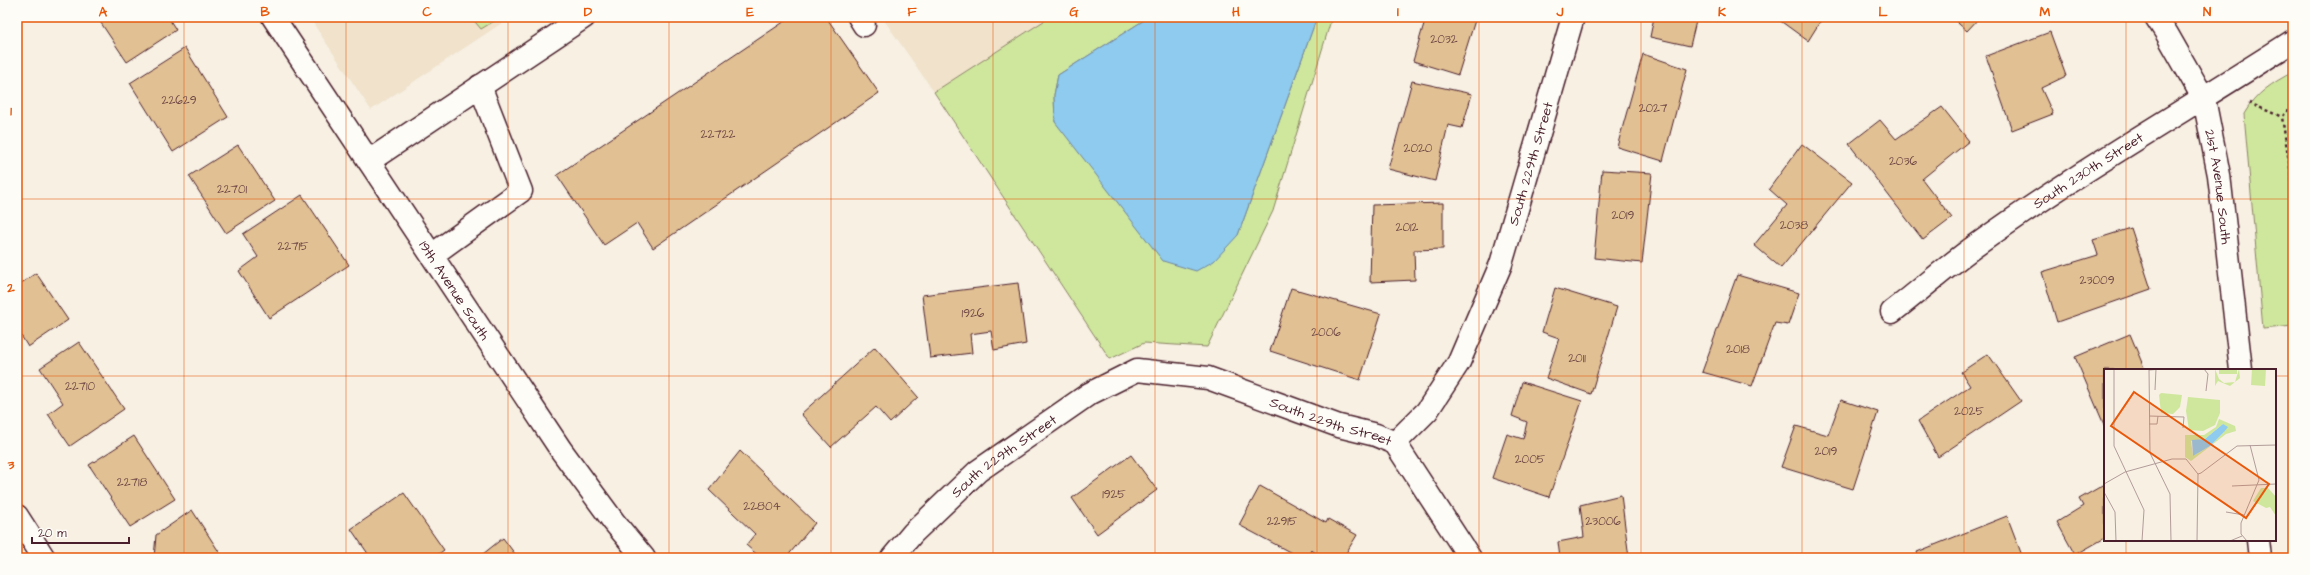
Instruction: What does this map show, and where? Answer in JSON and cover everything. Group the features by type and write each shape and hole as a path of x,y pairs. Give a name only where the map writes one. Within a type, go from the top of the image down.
{"street":[{"name":"19th Avenue South","path":"273,17 561,450 614,522 644,558"},
{"path":"369,161 584,17"},
{"name":"South 229th Street","path":"892,558 913,532 978,471 1089,394 1137,370 1208,378 1339,426 1376,435 1395,443 1427,411 1459,362 1501,264 1574,17"},
{"name":"21st Avenue South","path":"2156,17 2168,34 2204,99 2219,175 2241,369"},
{"name":"South 230th Street","path":"1892,312 1977,245 2143,135 2204,99 2293,41"},
{"path":"432,255 521,191 480,86"},
{"path":"1395,443 1470,558"},
{"path":"17,516 42,557"},
{"path":"2258,541 2260,558"}],"path":[{"path":"2232,80 2245,102 2282,117"},
{"path":"2282,117 2293,105"},
{"path":"2282,117 2293,186"}],"shaded area":[{"path":"309,17 511,17 371,110"},
{"path":"882,17 1050,17 934,92"}],"green space":[{"path":"471,17 501,17 481,29"},
{"path":"1050,17 1149,17 1058,75 1054,95 1055,122 1238,235 1317,17 1332,17 1273,211 1207,347 1144,343 1110,359 934,92"},
{"path":"2293,72 2293,326 2263,329 2244,114 2259,94 2278,80"}],"water":[{"path":"1149,17 1317,17 1238,235 1214,261 1196,271 1163,261 1055,122 1054,95 1058,75"}],"building":[{"path":"97,17 168,17 176,30 127,62"},
{"path":"791,17 826,17 879,93 653,248 637,223 604,245 557,175"},
{"path":"1426,17 1476,17 1458,75 1413,61"},
{"path":"1654,17 1697,17 1690,46 1650,37"},
{"path":"1775,17 1823,17 1808,41"},
{"path":"1951,17 1980,17 1967,31"},
{"path":"2050,32 2066,76 2041,88 2053,114 2012,130 1986,56"},
{"path":"185,48 228,117 173,152 130,83"},
{"path":"1643,54 1687,69 1663,161 1617,147"},
{"path":"1412,81 1472,94 1462,128 1448,125 1435,181 1388,169"},
{"path":"1942,107 1969,141 1922,179 1952,218 1923,240 1849,144 1880,120 1896,139"},
{"path":"1802,144 1852,182 1781,268 1754,245 1787,205 1769,189"},
{"path":"238,145 275,201 226,233 189,176"},
{"path":"1602,170 1652,173 1642,263 1594,258"},
{"path":"302,195 349,265 269,318 239,271 258,257 243,234"},
{"path":"1443,203 1443,249 1414,250 1415,280 1370,282 1372,205"},
{"path":"2131,228 2151,289 2057,322 2042,272 2098,255 2093,240"},
{"path":"36,273 68,320 28,347 17,329 17,286"},
{"path":"1737,275 1799,293 1788,325 1775,323 1752,386 1702,372"},
{"path":"1018,283 1026,344 994,350 991,331 970,334 972,353 930,358 922,295"},
{"path":"1291,288 1381,314 1360,380 1270,351"},
{"path":"1555,288 1617,307 1591,394 1546,378 1559,338 1542,332"},
{"path":"2130,334 2145,369 2104,369 2104,425 2075,357"},
{"path":"79,342 124,409 70,446 48,414 63,403 40,368"},
{"path":"875,347 918,397 890,423 876,407 831,447 801,414"},
{"path":"1988,354 2021,401 1938,457 1918,421 1970,386 1961,372"},
{"path":"1522,382 1582,401 1549,497 1492,478 1507,434 1523,439 1527,422 1512,416"},
{"path":"1841,400 1878,412 1853,489 1781,467 1796,426 1828,435"},
{"path":"134,436 175,499 130,527 89,465"},
{"path":"740,451 815,523 786,558 761,558 746,545 755,534 709,490"},
{"path":"1131,455 1157,490 1097,534 1072,498"},
{"path":"2104,485 2104,539 2075,555 2057,522 2083,506 2079,499"},
{"path":"1260,486 1326,523 1328,519 1357,535 1343,558 1325,558 1311,550 1307,558 1301,558 1239,525"},
{"path":"404,493 444,550 433,558 371,558 351,529"},
{"path":"1621,495 1629,558 1560,558 1558,542 1584,537 1580,505"},
{"path":"192,510 223,558 154,558 156,535"},
{"path":"2007,516 2023,558 1919,558 1917,552"},
{"path":"503,538 518,558 478,558"}]}
